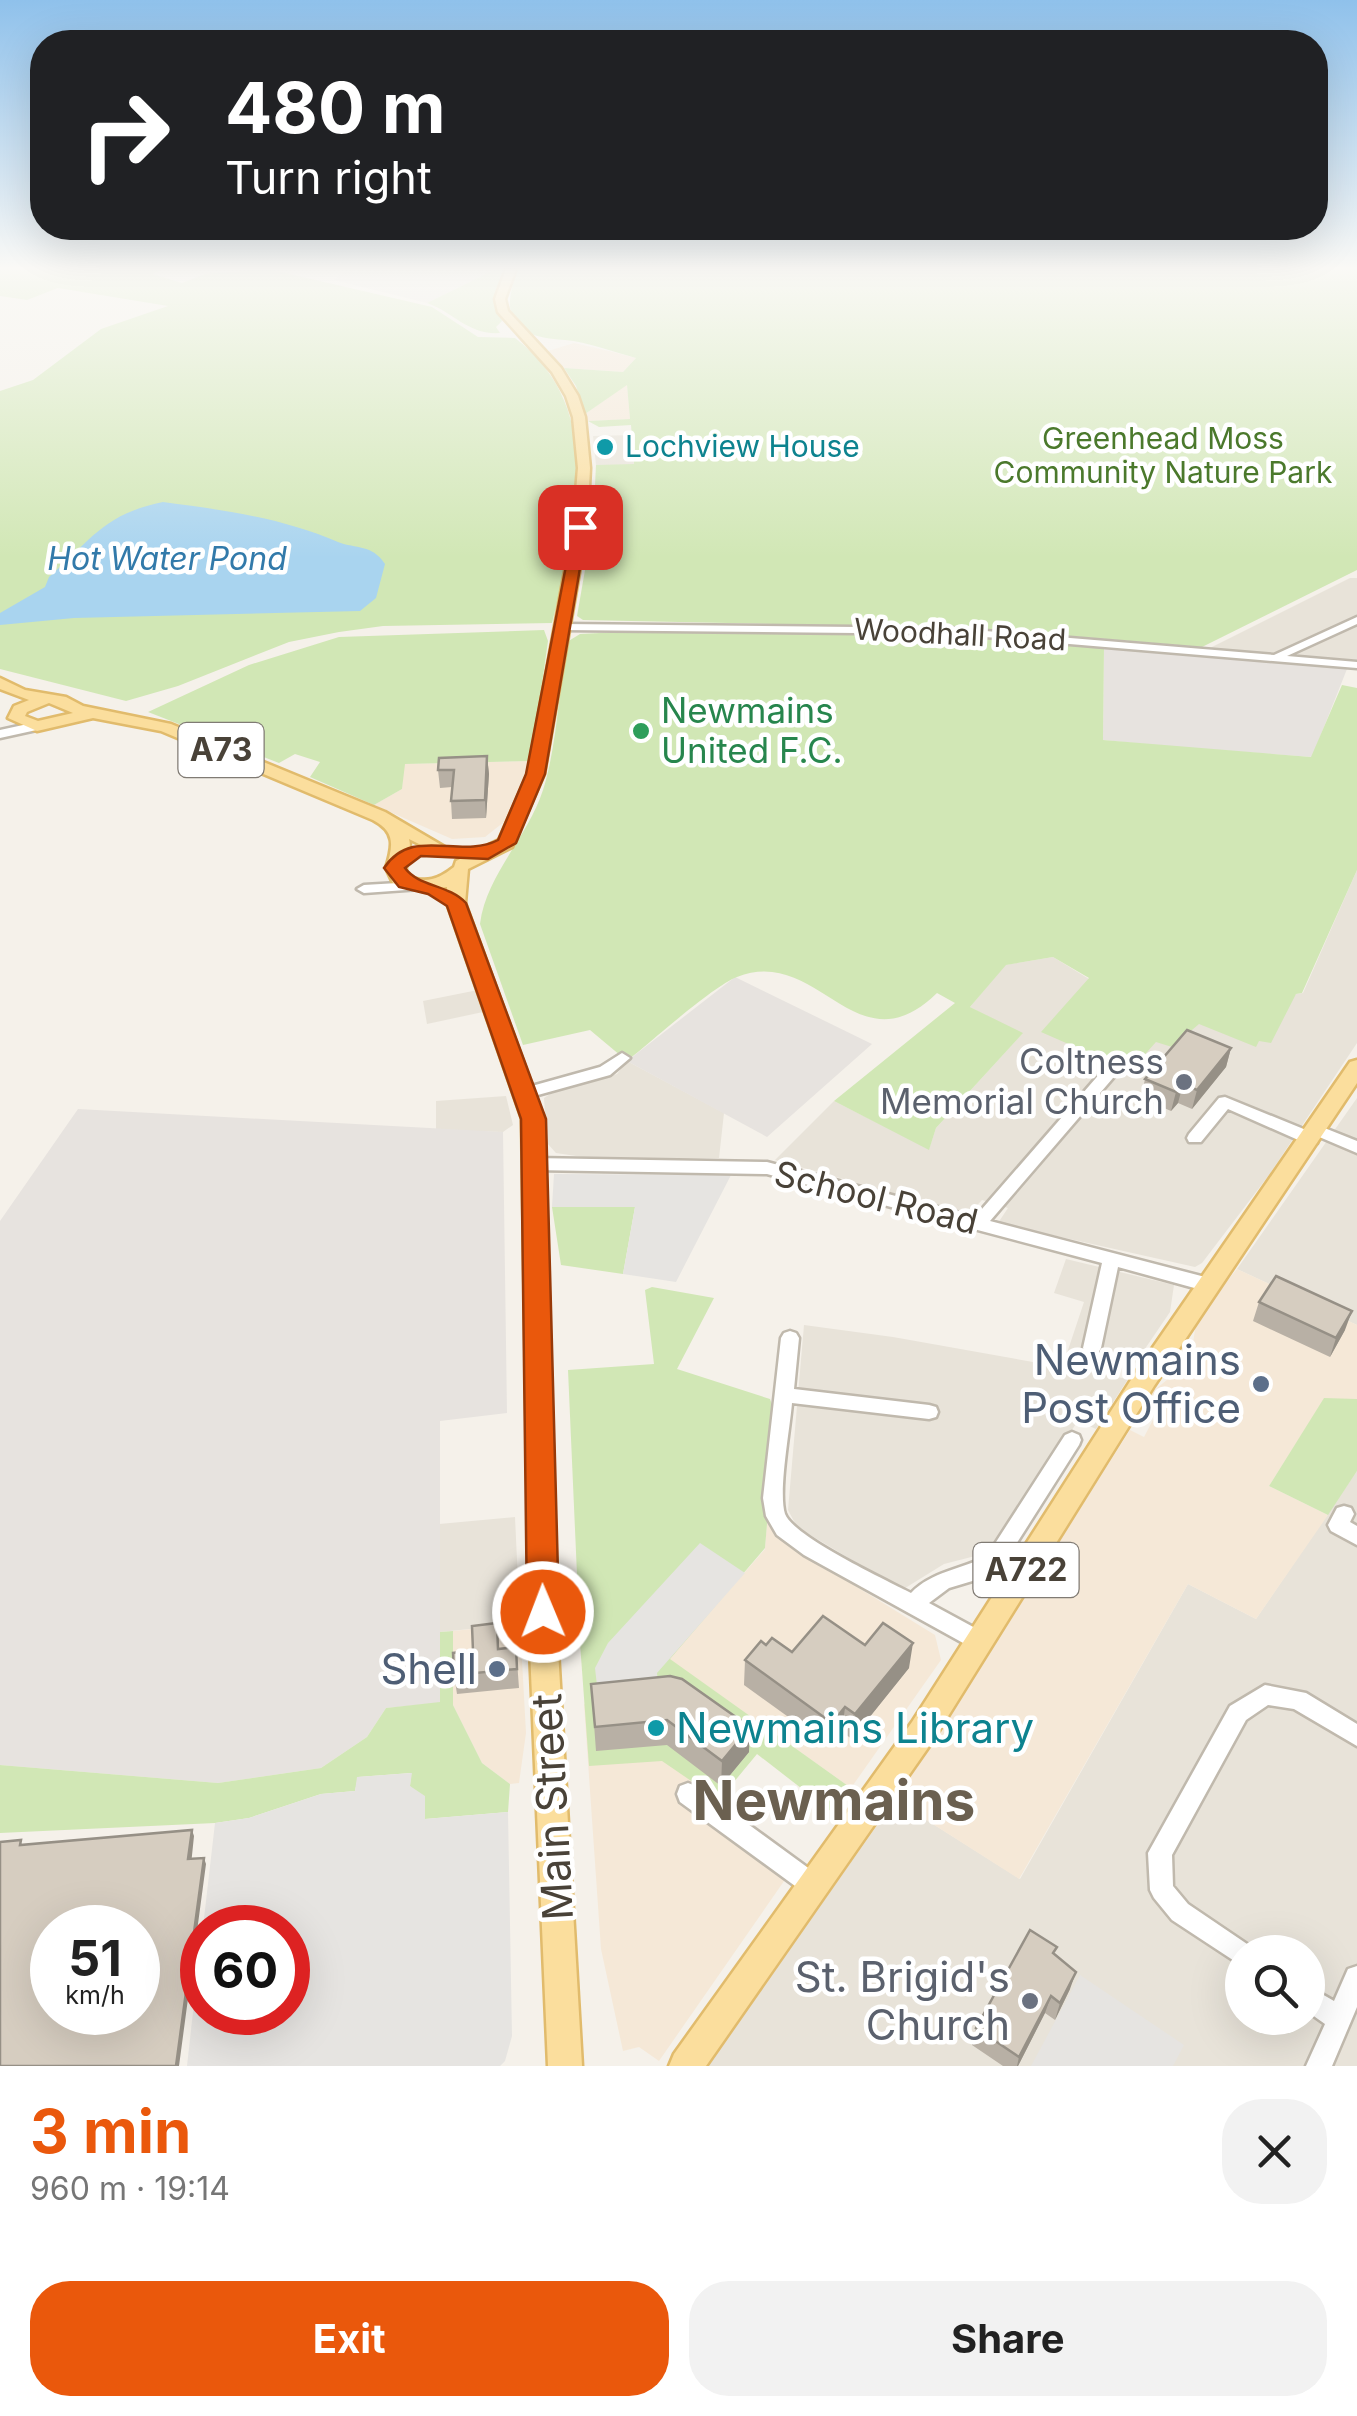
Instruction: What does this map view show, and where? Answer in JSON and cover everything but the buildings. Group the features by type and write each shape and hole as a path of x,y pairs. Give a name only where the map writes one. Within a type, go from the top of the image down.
{"main road":[{"path":"398,863 418,850 451,860 488,853 506,843 536,774 580,527 584,468 579,416 553,365"},
{"path":"4,685 46,700 65,702 67,713 36,726 18,714 4,685"},
{"path":"18,714 46,700"},
{"name":"A73","path":"67,713 114,716 165,727 393,824 451,860"},
{"path":"393,824 402,839 399,879 456,903"},
{"path":"420,886 451,860"},
{"name":"Main Street","path":"451,860 456,903 534,1119 544,1650 564,2066"},
{"name":"A722","path":"686,2066 981,1642 1145,1379 1357,1067"}],"street":[{"path":"1274,657 1357,620"},
{"name":"Woodhall Road","path":"563,627 950,630 1357,664"},
{"path":"0,734 18,714"},
{"path":"0,734 36,726"},
{"path":"398,863 364,889 420,886"},
{"path":"527,1093 605,1070 622,1058"},
{"path":"978,1224 1114,1067"},
{"path":"1196,1138 1224,1102 1357,1147"},
{"name":"School Road","path":"534,1164 767,1168 1209,1286"},
{"path":"1092,1348 1112,1261"},
{"path":"790,1338 773,1498 784,1529 811,1548 981,1642"},
{"path":"784,1396 929,1412"},
{"path":"913,1606 939,1580 979,1572 994,1562 1072,1440"},
{"path":"1344,1514 1338,1526 1357,1536"},
{"path":"1225,1942 1180,1912 1162,1890 1160,1852 1238,1714 1265,1695 1298,1700 1357,1736"},
{"path":"688,1794 814,1886"},
{"path":"1318,2066 1357,1978"},
{"path":"1325,2010 1338,2019"}],"shaded area":[{"path":"562,365 629,365 623,372"},
{"path":"627,384 630,419 588,421 585,414"},
{"path":"632,435 634,465 596,465 593,436"},
{"path":"1350,578 1357,578 1357,660 1208,649"},
{"path":"1104,647 1347,669 1312,757 1176,747 1103,740"},
{"path":"531,761 509,818 485,837 452,839 374,805 402,789 404,764"},
{"path":"1357,870 1357,1043 1269,1175 1195,1267 998,1223 1008,1208 982,1200 969,1214 775,1160 834,1101 929,1149 936,1128 1022,1034 970,1007 1005,965 1053,957 1089,979 1259,1040 1296,994 1303,993"},
{"path":"735,977 872,1044 767,1137 627,1061"},
{"path":"478,990 483,1012 427,1024 423,1001"},
{"path":"627,1061 724,1113 719,1158 603,1160 556,1153 547,1143 544,1098 617,1074"},
{"path":"506,1096 513,1125 503,1132 436,1130 436,1101"},
{"path":"1357,1098 1357,1325 1237,1269"},
{"path":"78,1109 503,1132 507,1413 440,1421 440,1703 386,1708 367,1737 321,1768 218,1783 0,1765 0,1221"},
{"path":"554,1174 731,1175 676,1282 623,1274 635,1207 552,1207"},
{"path":"1066,1259 1174,1285 1170,1312 1134,1365 1067,1353 1084,1302 1054,1293"},
{"path":"1237,1269 1357,1325 1357,1399 1324,1399 1269,1486 1328,1515 1256,1619 1188,1584 1019,1879 895,1800 1130,1430 1144,1437 1154,1418 1148,1402 1151,1393 1179,1370 1192,1349 1197,1317"},
{"path":"804,1325 1128,1379 1096,1429 1078,1421 987,1553 944,1564 902,1590 797,1527 788,1510"},
{"path":"1357,1471 1357,2066 707,2066 895,1800 1020,1879 1188,1584 1256,1619"},
{"path":"515,1517 520,1624 440,1632 439,1524"},
{"path":"767,1523 792,1547 935,1635 941,1660 851,1788 669,1659 765,1549"},
{"path":"700,1543 745,1573 657,1673 659,1696 599,1703 595,1668 608,1643"},
{"path":"520,1624 526,1733 519,1783 510,1784 482,1763 453,1705 453,1631"},
{"path":"666,1695 756,1754 719,1800 798,1861 659,2061 639,2047 623,2051 601,1949 584,1704"},
{"path":"412,1773 410,1786 425,1796 425,1819 508,1812 512,2036 505,2061 500,2066 187,2066 190,2035 310,2035 310,1905 206,1905 215,1823 249,1818 321,1794 355,1791 357,1777"},
{"path":"1080,1975 1184,2045 1173,2066 1031,2066"}],"green space":[{"path":"52,365 542,365 563,399 574,434 577,470 569,547 552,623 383,626 339,632 289,642 178,686 126,701 0,669 0,391 33,380"},
{"name":"Greenhead Moss Community Nature Park","path":"629,365 1357,365 1357,570 1202,647 975,628 583,620 577,616 593,524 596,465 634,464 631,425 599,427 588,421 630,419 627,385 585,414 576,386 564,368 623,372"},
{"path":"544,630 548,641 531,761 405,764 402,789 374,805 310,777 320,762 295,754 279,763 148,712 249,665 339,637"},
{"path":"880,632 1104,647 1103,740 1311,757 1342,685 1357,688 1357,870 1302,993 1296,994 1271,1043 1259,1041 1256,1047 1199,1024 1172,1047 1156,1042 1130,1071 1041,1032 1089,978 1053,957 1006,965 970,1007 1023,1033 936,1128 929,1150 834,1101 955,1003 937,993 909,1014 883,1019 860,1014 791,977 766,971 726,982 627,1061 590,1030 523,1045 480,924 490,889 543,790 555,736 567,642 580,634 600,633"},
{"path":"552,1207 635,1207 623,1274 561,1265"},
{"path":"652,1287 714,1298 677,1369 770,1399 776,1416 765,1548 670,1659 851,1788 832,1812 757,1754 719,1800 662,1761 589,1766 568,1370 654,1364 645,1290"},
{"path":"1324,1398 1357,1399 1357,1471 1328,1515 1269,1486"},
{"path":"453,1631 453,1705 482,1763 510,1784 508,1812 425,1819 410,1786 411,1773 358,1777 355,1791 321,1794 249,1818 215,1823 0,1833 0,1765 218,1783 321,1768 367,1737 386,1708 440,1702 440,1632"}],"water":[{"name":"Hot Water Pond","path":"163,502 274,521 369,550 385,564 376,598 360,611 74,618 0,625 0,613 45,587 49,577 100,530 126,513"}],"place":[{"name":"Lochview House","path":"605,447"},
{"name":"Newmains United F.C.","path":"641,731"},
{"name":"Coltness Memorial Church","path":"1184,1082"},
{"name":"Newmains Post Office","path":"1261,1384"},
{"name":"Shell","path":"497,1669"},
{"name":"Newmains Library","path":"656,1728"},
{"name":"St. Brigid's Church","path":"1030,2001"}],"district":[{"name":"Newmains","path":"834,1801"}],"route":[{"path":"543,1612 534,1119 456,903 448,895 406,883 394,868 401,858 418,850 488,853 506,843 536,774 580,527"}]}
